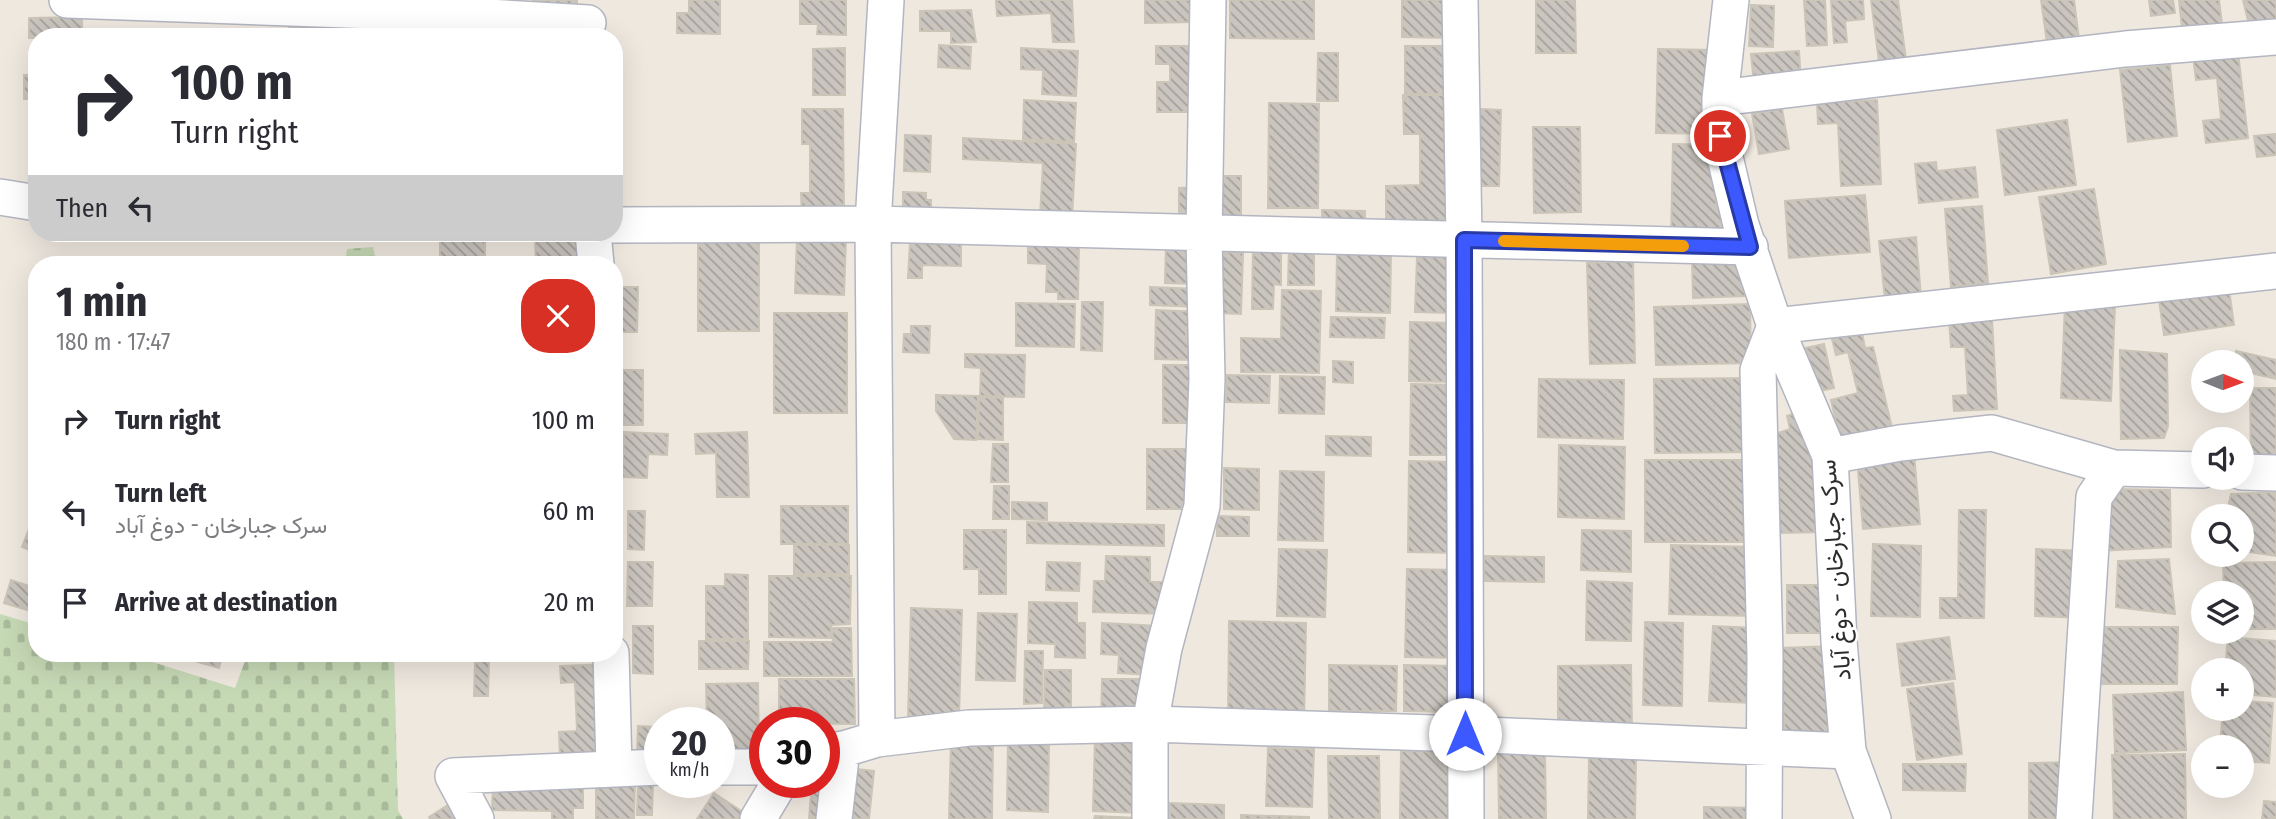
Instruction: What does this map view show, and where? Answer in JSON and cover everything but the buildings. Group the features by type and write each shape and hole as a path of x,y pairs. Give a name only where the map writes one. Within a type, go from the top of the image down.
{"street":[{"path":"67,0 588,20"},
{"path":"877,739 873,224 887,0"},
{"path":"1150,819 1150,724 1164,648 1202,506 1207,379 1204,235 1209,0"},
{"path":"1460,0 1464,240 1466,819"},
{"name":"سرک جبارخان - دوغ آباد","path":"1727,4 1720,136 1775,326 1830,456 1839,641 1848,751 1873,819"},
{"path":"1720,98 2125,49 2276,37"},
{"path":"0,197 28,202"},
{"path":"623,225 873,224 1204,235 1750,247"},
{"path":"1764,819 1758,370 1775,326 2276,271"},
{"path":"1830,456 1900,443 1992,433 2114,468 2191,470"},
{"path":"2074,819 2094,497 2114,468"},
{"path":"2254,472 2276,473"},
{"path":"611,662 614,767"},
{"path":"840,750 877,739 969,728 1150,724 1465,734 1848,751"},
{"path":"476,819 453,776 644,767"},
{"path":"758,819 770,798"},
{"path":"834,798 834,819"}],"green space":[{"path":"373,247 375,256 346,256 347,249"},
{"path":"0,614 28,622 28,662 153,662 235,688 245,662 394,662 398,810 403,819 0,819"}],"slow traffic":[{"path":"1504,241 1683,246"}],"route":[{"path":"1465,734 1464,240 1750,247 1741,225 1720,136"}]}
